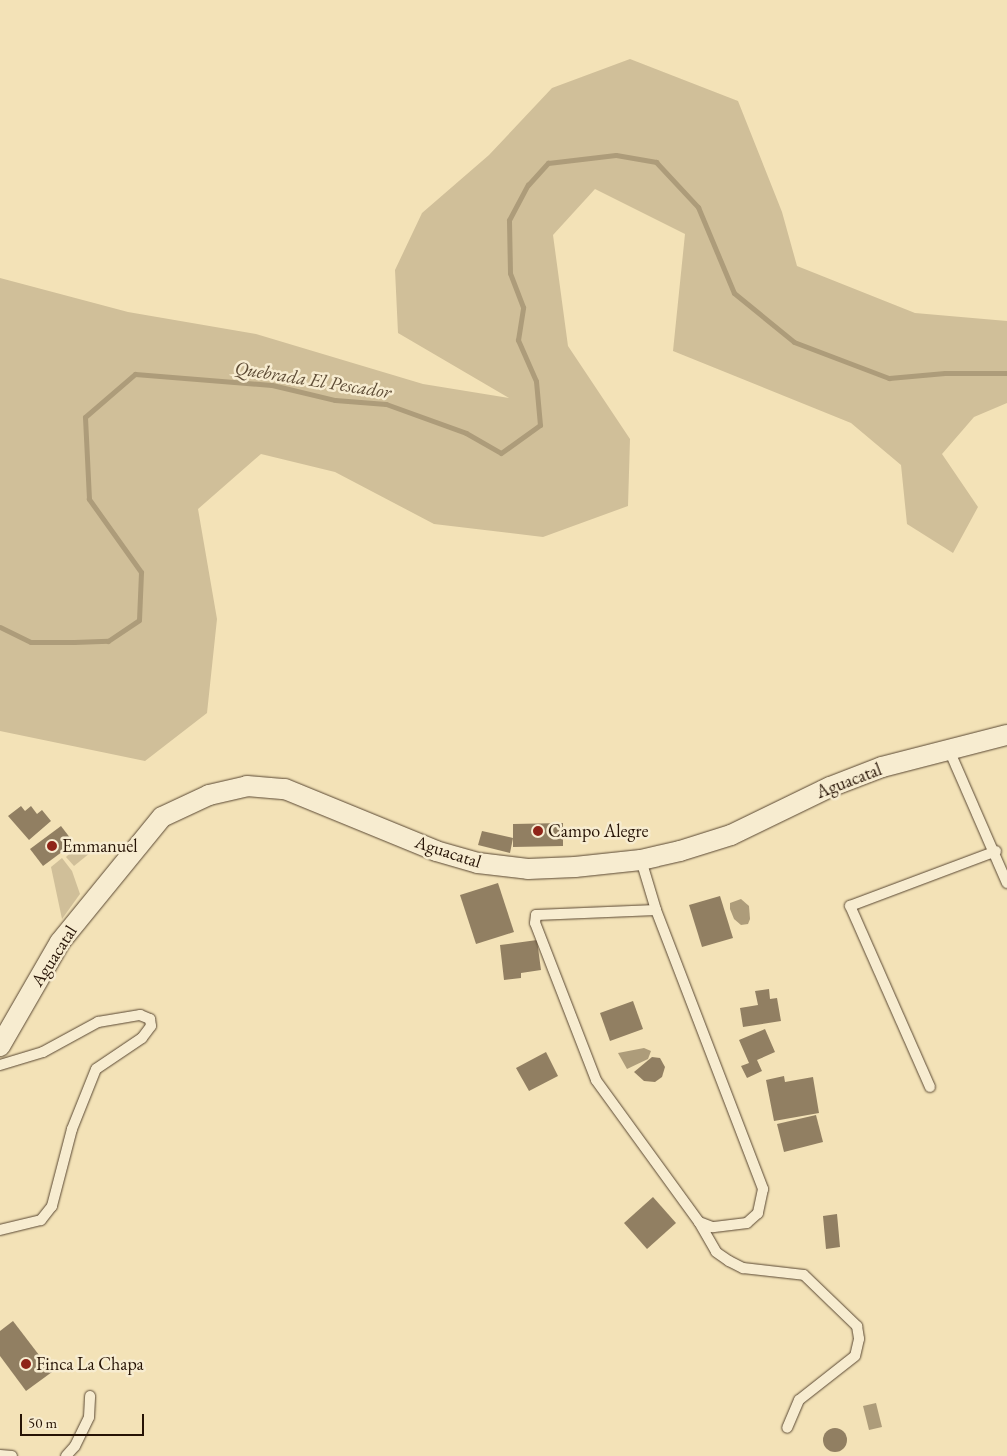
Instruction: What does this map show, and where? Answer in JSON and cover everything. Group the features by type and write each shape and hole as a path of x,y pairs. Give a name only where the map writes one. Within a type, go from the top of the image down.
{"street":[{"name":"Aguacatal","path":"0,1046 60,942 162,818 210,795 247,786 285,789 436,851 501,868 575,867 641,860 731,835 830,787 882,767 950,752 1007,735"}],"lane":[{"path":"950,752 996,851 1007,883"},
{"path":"930,1087 850,906 996,851"},
{"path":"641,860 656,910 763,1189 763,1199 758,1212 747,1223 712,1227 700,1222"},
{"path":"656,910 536,914 535,923 596,1080 700,1222 716,1252 743,1268 804,1275 857,1326 859,1339 855,1356 799,1400 787,1428"},
{"path":"0,1065 43,1052 98,1022 140,1014 150,1019 151,1026 142,1038 96,1069 72,1129 52,1206 41,1220 0,1230"},
{"path":"66,1456 75,1446 89,1417 90,1396"},
{"path":"0,1454 12,1456"}],"shaded area":[{"path":"630,59 738,101 782,212 797,266 915,313 1007,321 1007,403 974,417 942,454 978,507 953,553 907,524 901,465 851,423 673,351 685,234 595,189 553,235 568,346 630,439 628,506 543,537 434,524 335,472 261,454 198,509 217,619 207,713 145,761 0,731 0,278 128,312 256,334 423,384 509,398 398,333 395,270 422,213 489,155 552,88"},
{"path":"81,843 90,853 74,866 66,857"},
{"path":"62,858 72,871 80,894 62,919 51,867"},
{"path":"741,899 749,906 750,919 748,924 741,925 734,919 730,903"},
{"path":"644,1048 651,1051 648,1059 627,1069 618,1053"},
{"path":"876,1403 882,1427 869,1430 863,1406"}],"building":[{"path":"21,806 25,811 31,806 37,814 42,810 51,821 29,840 8,816"},
{"name":"Campo Alegre","path":"563,823 563,846 513,847 513,824"},
{"name":"Emmanuel","path":"61,826 74,843 43,866 30,849"},
{"path":"482,831 513,838 510,853 478,845"},
{"path":"498,883 514,932 476,944 460,895"},
{"path":"720,896 733,938 702,947 689,905"},
{"path":"537,940 541,970 521,973 521,978 504,980 500,945"},
{"path":"769,989 770,999 777,998 781,1021 743,1027 740,1008 758,1005 755,991"},
{"path":"633,1001 643,1029 610,1041 600,1013"},
{"path":"765,1029 775,1052 757,1060 762,1071 747,1078 741,1066 749,1063 739,1040"},
{"path":"546,1052 558,1076 529,1091 516,1068"},
{"path":"652,1057 660,1058 665,1067 662,1077 655,1082 644,1081 634,1072"},
{"path":"784,1076 785,1082 813,1077 819,1113 774,1121 766,1080"},
{"path":"816,1115 823,1142 784,1152 777,1124"},
{"path":"653,1197 676,1223 647,1249 624,1223"},
{"path":"837,1214 840,1247 826,1249 823,1216"},
{"name":"Finca La Chapa","path":"13,1321 52,1372 26,1391 0,1356 0,1331"},
{"path":"830,1428 840,1428 847,1435 847,1445 840,1452 830,1452 823,1445 823,1435"}],"waterway":[{"name":"Quebrada El Pescador","path":"0,627 31,642 108,641 139,620 141,572 89,499 85,417 135,374 272,385 335,400 386,404 466,433 501,453 540,425 536,381 518,340 523,307 510,273 509,220 528,185 548,163 616,155 656,162 698,207 734,293 794,342 889,378 945,373 1007,373"}],"place":[{"name":"Campo Alegre","path":"538,831"},
{"name":"Emmanuel","path":"52,846"},
{"name":"Finca La Chapa","path":"26,1364"}]}
